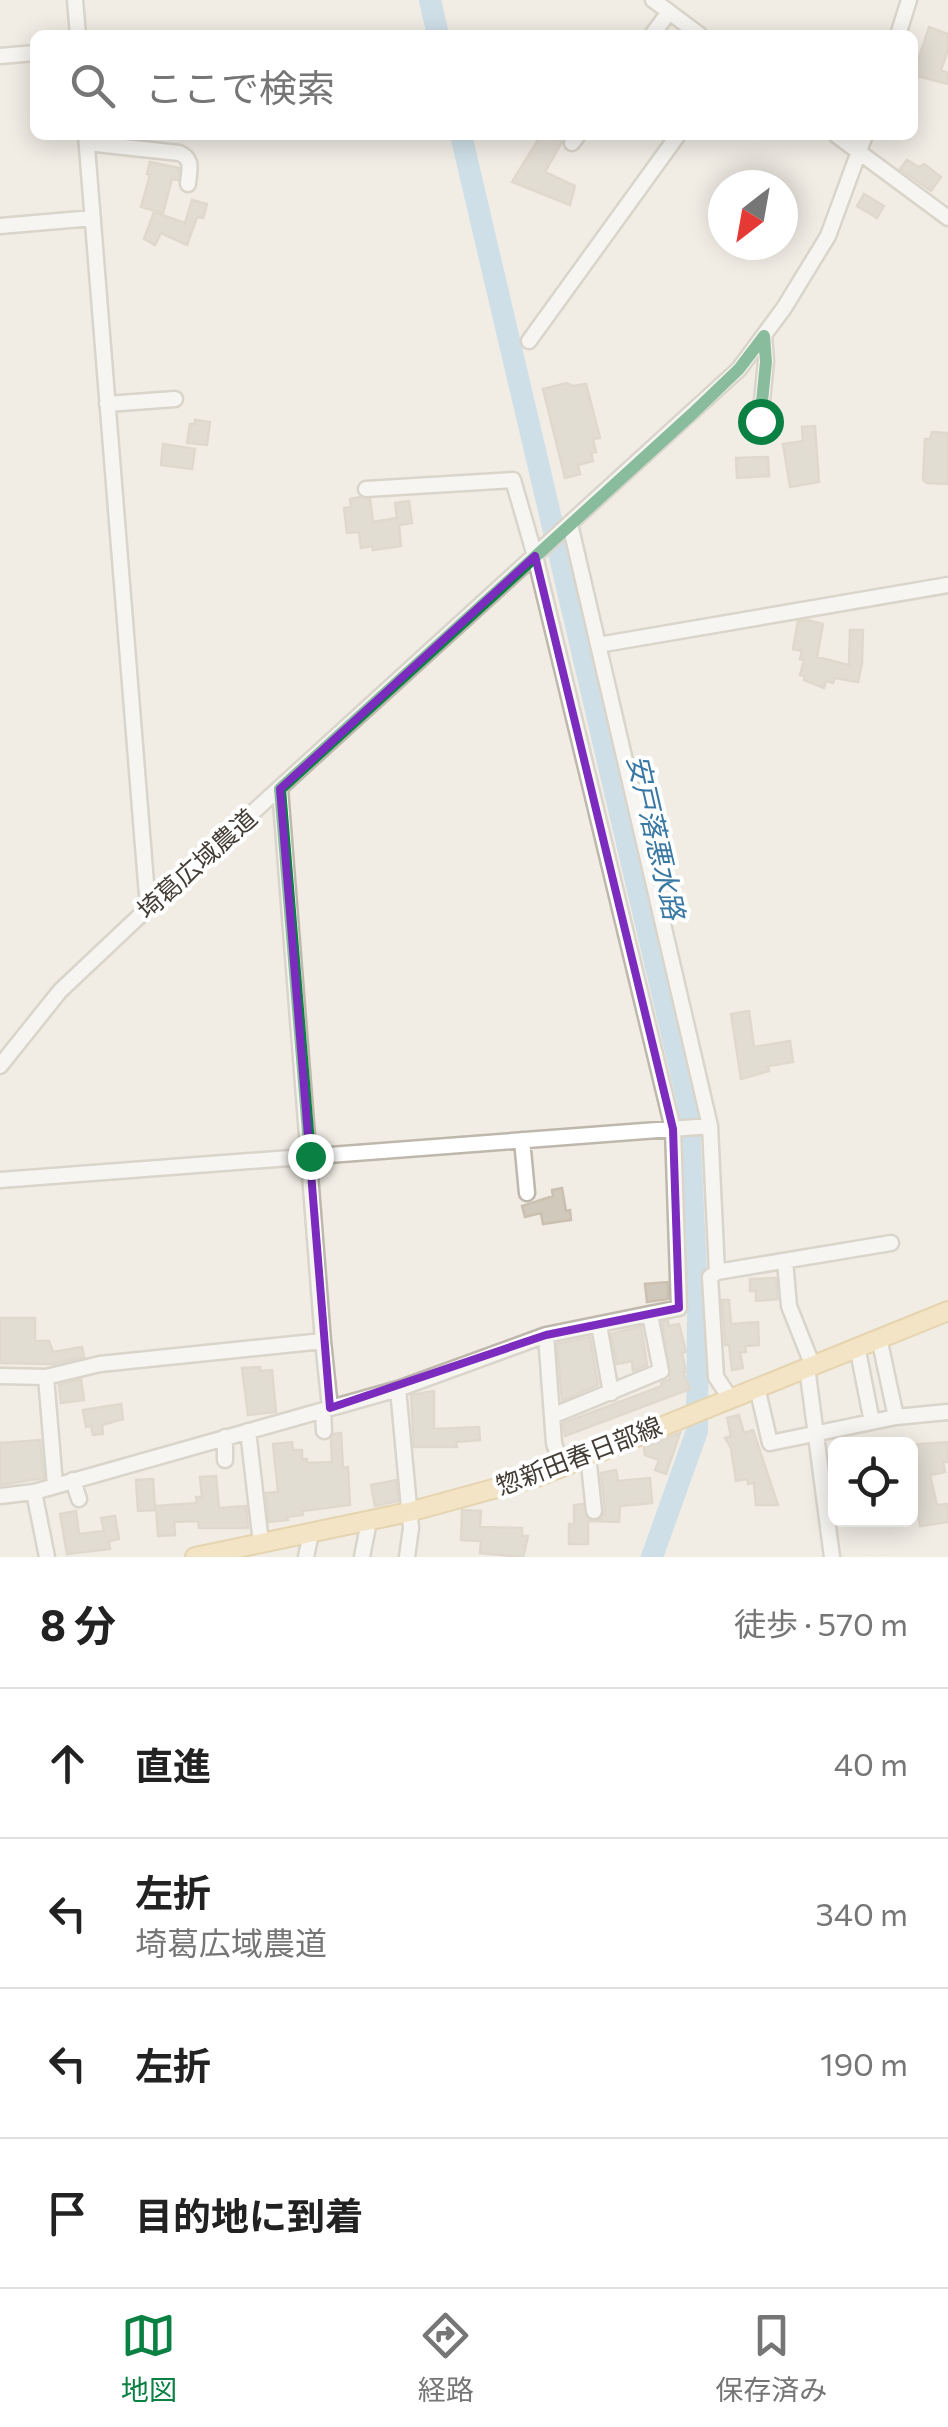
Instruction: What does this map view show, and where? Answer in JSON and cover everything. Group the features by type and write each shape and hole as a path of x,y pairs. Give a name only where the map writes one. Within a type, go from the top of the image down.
{"main road":[{"name":"惣新田春日部線","path":"196,1557 409,1512 537,1477 948,1311"}],"street":[{"path":"75,0 78,30"},
{"path":"652,0 693,30"},
{"path":"900,30 909,0"},
{"path":"656,30 669,12"},
{"path":"0,56 30,53"},
{"path":"87,140 148,908"},
{"path":"94,140 179,152 190,162 188,184"},
{"path":"529,341 674,140"},
{"path":"843,140 948,218"},
{"name":"埼葛広域農道","path":"0,1066 60,991 148,908 739,369 828,236 863,140"},
{"path":"0,226 93,218"},
{"path":"760,421 766,362 764,336"},
{"path":"107,404 175,399"},
{"path":"0,1496 34,1492 171,1460 225,1437 398,1389 546,1335 679,1308 673,1129 538,554 514,480 366,489"},
{"path":"568,526 710,1126 718,1272"},
{"path":"598,645 948,586"},
{"path":"280,789 323,1341 327,1409 324,1431"},
{"path":"0,1180 710,1126"},
{"path":"522,1140 527,1194"},
{"path":"730,1398 716,1377 710,1278 718,1272 891,1243"},
{"path":"785,1261 789,1306 810,1366 832,1557"},
{"path":"552,1416 661,1371 650,1314"},
{"path":"599,1324 610,1393"},
{"path":"546,1335 554,1443 561,1465"},
{"path":"879,1338 896,1417"},
{"path":"0,1376 46,1377 100,1364 323,1341"},
{"path":"857,1346 872,1422"},
{"path":"46,1377 55,1485"},
{"path":"757,1387 770,1443 896,1417 948,1412"},
{"path":"398,1389 411,1528 407,1557"},
{"path":"248,1431 261,1544"},
{"path":"225,1437 225,1460"},
{"path":"588,1455 594,1511"},
{"path":"73,1480 79,1499"},
{"path":"34,1492 48,1557"},
{"path":"362,1557 369,1521"},
{"path":"306,1557 311,1533"}],"highlighted area":[{"path":"535,556 673,1129 679,1308 546,1335 330,1408 280,789"}],"building":[{"path":"929,27 948,34 948,50 941,70 948,73 948,84 918,76 918,60"},
{"path":"538,140 562,142 545,172 575,186 570,205 512,182"},
{"path":"907,160 919,167 924,164 941,177 931,191 900,169"},
{"path":"150,162 179,168 178,180 172,179 163,213 141,207"},
{"path":"864,194 884,206 877,218 857,206"},
{"path":"192,200 207,204 203,218 197,217 187,245 161,233 155,245 144,239 154,212 185,223"},
{"path":"567,383 586,384 600,438 593,439 593,461 578,465 580,474 565,478 543,389"},
{"path":"195,420 210,422 207,445 187,443 190,424 195,424"},
{"path":"815,426 819,482 790,487 783,444 803,441 802,427"},
{"path":"932,432 948,433 948,484 923,480 925,439 930,439"},
{"path":"163,444 195,449 192,469 161,465"},
{"path":"768,457 769,476 737,478 736,458"},
{"path":"350,499 370,499 373,522 397,518 395,503 409,501 412,523 399,525 401,546 361,548 359,532 347,533 344,508 351,507"},
{"path":"798,621 823,624 817,657 849,665 850,630 863,630 858,682 835,678 833,683 826,681 824,688 804,680 805,676 800,675 802,651 793,649"},
{"path":"749,1011 754,1047 790,1041 793,1062 768,1066 769,1071 741,1079 731,1014"},
{"path":"562,1188 571,1220 543,1224 541,1213 525,1217 522,1206 553,1196 552,1190"},
{"path":"776,1278 778,1299 756,1301 756,1291 750,1291 750,1279"},
{"path":"668,1282 668,1299 647,1302 645,1284"},
{"path":"722,1300 729,1300 731,1324 758,1322 759,1345 745,1346 746,1352 740,1352 743,1368 732,1370 729,1345 725,1345"},
{"path":"0,1318 35,1318 35,1341 49,1341 53,1352 82,1347 84,1357 53,1364 0,1363"},
{"path":"668,1321 669,1326 679,1324 686,1352 682,1353 683,1372 690,1389 565,1436 563,1423 662,1386 670,1379 662,1322"},
{"path":"641,1326 647,1365 633,1371 632,1361 617,1364 611,1334"},
{"path":"590,1337 598,1385 562,1401 557,1344"},
{"path":"260,1367 260,1371 272,1370 276,1412 248,1415 242,1368"},
{"path":"81,1379 84,1400 61,1403 59,1385"},
{"path":"434,1391 434,1429 479,1427 480,1440 456,1442 457,1447 414,1447 411,1395"},
{"path":"121,1404 123,1419 102,1425 103,1434 93,1435 91,1426 86,1427 83,1410"},
{"path":"739,1415 744,1433 753,1430 778,1505 756,1505 754,1483 748,1484 747,1479 736,1481 731,1448 725,1438 731,1436 727,1418"},
{"path":"341,1433 350,1505 302,1511 303,1515 287,1517 288,1520 269,1522 266,1493 278,1492 273,1444 292,1442 293,1450 302,1450 302,1459 307,1459 307,1463 332,1462 331,1438"},
{"path":"680,1433 666,1474 655,1470 659,1460 645,1455 644,1447"},
{"path":"40,1440 44,1478 0,1485 0,1443"},
{"path":"948,1442 945,1472 930,1475 937,1505 948,1504 948,1522 920,1526 918,1444"},
{"path":"616,1470 618,1481 650,1478 652,1503 620,1506 619,1522 588,1521 588,1544 569,1544 574,1505 583,1504 589,1520 601,1519 605,1510 601,1473"},
{"path":"216,1476 219,1508 246,1506 248,1528 199,1528 198,1521 174,1522 175,1535 158,1536 156,1506 197,1503 196,1497 202,1497 200,1477"},
{"path":"153,1479 155,1510 138,1511 136,1480"},
{"path":"396,1480 398,1501 375,1506 371,1485"},
{"path":"462,1510 481,1511 480,1527 522,1528 522,1536 528,1536 523,1557 480,1553 481,1541 461,1540"},
{"path":"76,1511 79,1534 104,1531 101,1518 115,1516 119,1539 109,1541 110,1549 67,1554 60,1514"}],"waterway":[{"name":"安戸落悪水路","path":"430,0 437,30"},
{"name":"安戸落悪水路","path":"462,140 688,1103 698,1314 697,1431 652,1557"}],"route":[{"path":"310,1156 280,789 692,414 739,369 764,336 766,362 760,421"}]}
